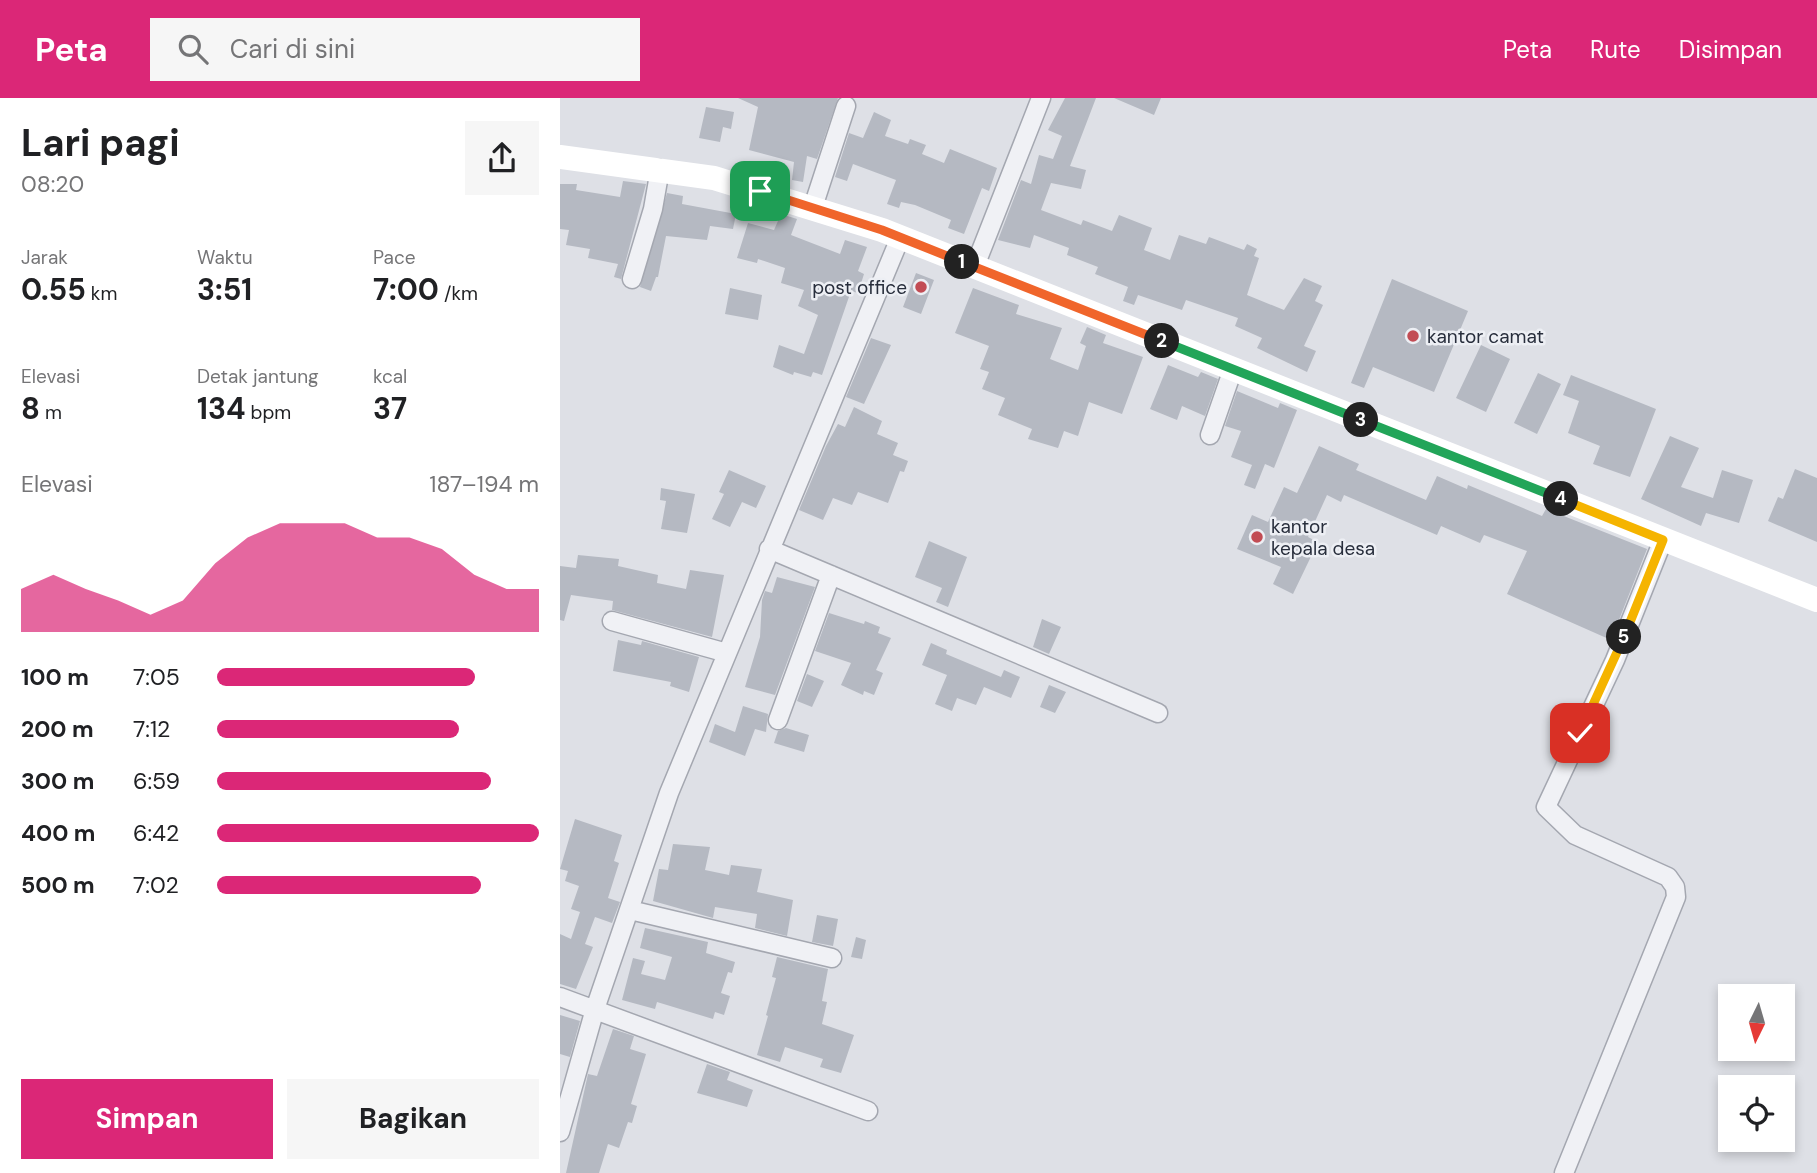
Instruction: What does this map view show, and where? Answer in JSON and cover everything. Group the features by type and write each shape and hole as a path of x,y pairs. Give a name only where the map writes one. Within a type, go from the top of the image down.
{"main road":[{"path":"560,157 714,178 813,207 975,266 1817,600"}],"street":[{"path":"975,266 1041,98"},
{"path":"813,207 846,106"},
{"path":"632,279 653,209 660,169"},
{"path":"560,1132 595,1009 669,793 900,238"},
{"path":"1210,435 1233,369"},
{"path":"1564,1173 1676,897 1675,887 1668,877 1575,835 1546,807 1615,660 1663,540"},
{"path":"769,549 1158,713"},
{"path":"778,720 831,575"},
{"path":"611,621 727,653"},
{"path":"630,911 832,958"},
{"path":"560,997 868,1111"}],"building":[{"path":"738,98 838,98 817,159 807,156 803,182 792,180 794,162 749,150 758,107"},
{"path":"1065,98 1096,98 1070,166 1086,170 1081,189 1051,183 1041,210 1081,225 1083,220 1112,231 1119,215 1152,228 1144,250 1170,260 1179,235 1206,244 1209,237 1244,250 1247,244 1257,249 1254,256 1259,258 1247,295 1284,310 1304,278 1322,286 1315,301 1323,305 1304,346 1316,351 1307,372 1257,348 1262,338 1235,326 1238,318 1186,300 1182,310 1138,295 1134,305 1123,301 1128,287 1095,274 1098,267 1067,255 1069,248 1034,235 1030,248 998,240 1021,180 1031,184 1039,155 1053,159 1062,136 1048,130"},
{"path":"1114,98 1161,98 1154,115"},
{"path":"706,107 734,112 731,129 723,127 720,142 699,138"},
{"path":"874,112 891,120 885,136 908,144 910,139 926,145 922,154 944,163 950,149 997,168 989,191 982,188 964,234 948,228 951,220 915,205 901,202 899,208 887,204 896,180 853,164 847,181 835,177 849,133 863,138"},
{"path":"623,181 646,184 621,279 614,277 618,264 588,258 590,249 566,245 569,230 560,229 560,184 577,184 576,190 620,197"},
{"path":"667,193 683,196 682,204 736,214 733,229 710,226 707,240 666,236 658,277 651,291 640,287"},
{"path":"781,214 797,219 791,235 840,254 845,240 867,247 858,271 864,274 858,293 851,291 822,375 813,372 811,377 794,372 793,375 773,367 779,345 804,354 818,315 798,306 804,290 781,283 785,268 758,259 757,263 737,258 748,223 774,230"},
{"path":"916,273 934,280 921,314 903,307"},
{"name":"kantor camat","path":"1392,279 1468,311 1434,392 1373,367 1364,388 1351,383"},
{"path":"730,288 762,295 758,320 725,314"},
{"path":"973,288 1019,305 1016,314 1062,328 1050,359 1078,370 1086,346 1080,343 1087,327 1106,335 1103,343 1143,357 1122,414 1089,402 1078,436 1064,431 1058,448 1028,439 1032,429 998,415 1005,398 982,389 989,372 980,369 989,346 955,333"},
{"path":"871,338 891,345 864,404 846,397"},
{"path":"1481,345 1510,359 1486,412 1456,398"},
{"path":"1168,365 1198,377 1201,372 1218,379 1205,416 1182,406 1177,420 1150,409"},
{"path":"1538,373 1561,384 1537,434 1514,423"},
{"path":"1571,375 1656,409 1630,477 1593,464 1600,446 1568,433 1579,401 1563,395"},
{"path":"1237,391 1278,408 1280,403 1297,410 1274,468 1265,464 1255,489 1244,485 1252,465 1231,457 1241,431 1225,426"},
{"path":"854,407 882,421 877,434 898,443 893,455 908,461 904,472 900,471 888,503 858,492 852,505 833,498 823,520 799,510 826,446 838,424 845,427"},
{"path":"1670,436 1699,448 1681,487 1713,498 1722,470 1753,480 1739,523 1706,513 1701,526 1641,499"},
{"path":"1319,446 1359,464 1356,470 1426,500 1437,476 1467,489 1468,485 1542,516 1546,509 1647,549 1611,640 1507,594 1527,551 1484,535 1480,543 1441,526 1437,535 1344,495 1341,502 1327,495 1308,537 1318,542 1293,594 1273,584 1281,567 1237,549 1252,515 1268,522 1284,487 1297,493"},
{"path":"1795,469 1817,478 1817,542 1768,521 1778,497 1783,499"},
{"path":"729,470 766,486 756,508 742,502 730,527 712,519 724,494 719,492"},
{"path":"661,488 695,494 687,533 661,529 666,501 660,500"},
{"path":"929,541 967,557 948,607 936,602 942,588 915,577"},
{"path":"578,555 619,559 618,566 658,575 657,583 686,589 690,570 724,575 712,637 612,610 613,601 571,595 564,621 560,620 560,566 576,568"},
{"path":"777,577 815,587 775,695 745,687 760,637 762,600 765,591 772,593"},
{"path":"829,613 880,627 878,633 891,638 876,670 883,673 874,695 864,691 863,695 841,685 851,663 815,651"},
{"path":"1042,619 1061,627 1049,654 1033,647"},
{"path":"618,640 641,645 642,641 699,657 689,692 670,686 671,682 613,671"},
{"path":"931,643 947,650 946,654 1001,677 1004,670 1020,677 1011,698 984,687 976,705 957,698 952,711 935,704 947,675 922,665"},
{"path":"807,674 824,681 812,707 797,701"},
{"path":"1049,685 1066,692 1055,713 1040,707"},
{"path":"743,706 768,714 766,732 755,729 745,756 709,742 715,724 735,732"},
{"path":"786,728 809,735 804,752 774,743 778,731"},
{"path":"575,819 622,835 614,861 619,863 608,898 620,902 612,923 595,917 585,944 593,947 576,989 560,984 560,934 571,939 580,912 571,909 579,886 565,881 568,871 560,869"},
{"path":"673,844 710,847 705,870 729,875 731,865 762,869 757,892 793,900 787,936 755,928 757,914 715,907 713,918 653,901 659,869 668,870"},
{"path":"817,915 838,919 833,946 812,942"},
{"path":"645,928 708,942 706,953 735,962 732,973 728,972 721,993 730,996 724,1015 715,1012 713,1019 657,1002 655,1009 622,1000 633,958 645,961 641,974 665,980 672,957 640,948"},
{"path":"856,937 866,940 862,959 851,957"},
{"path":"777,957 828,969 822,1001 827,1002 822,1024 854,1035 841,1073 820,1067 823,1059 785,1047 780,1062 757,1055 776,978 772,977"},
{"path":"560,1015 580,1021 570,1057 560,1054"},
{"path":"613,1029 634,1036 630,1049 646,1054 631,1104 637,1106 632,1123 628,1122 619,1148 608,1144 599,1173 566,1173 588,1074 597,1076"},
{"path":"707,1064 730,1072 727,1080 753,1090 747,1107 697,1093"}],"place":[{"name":"post office","path":"921,287"},
{"name":"kantor camat","path":"1413,336"},
{"name":"kantor kepala desa","path":"1257,537"}],"route":[{"path":"760,191 882,230 1663,540 1615,660 1580,733"}]}
